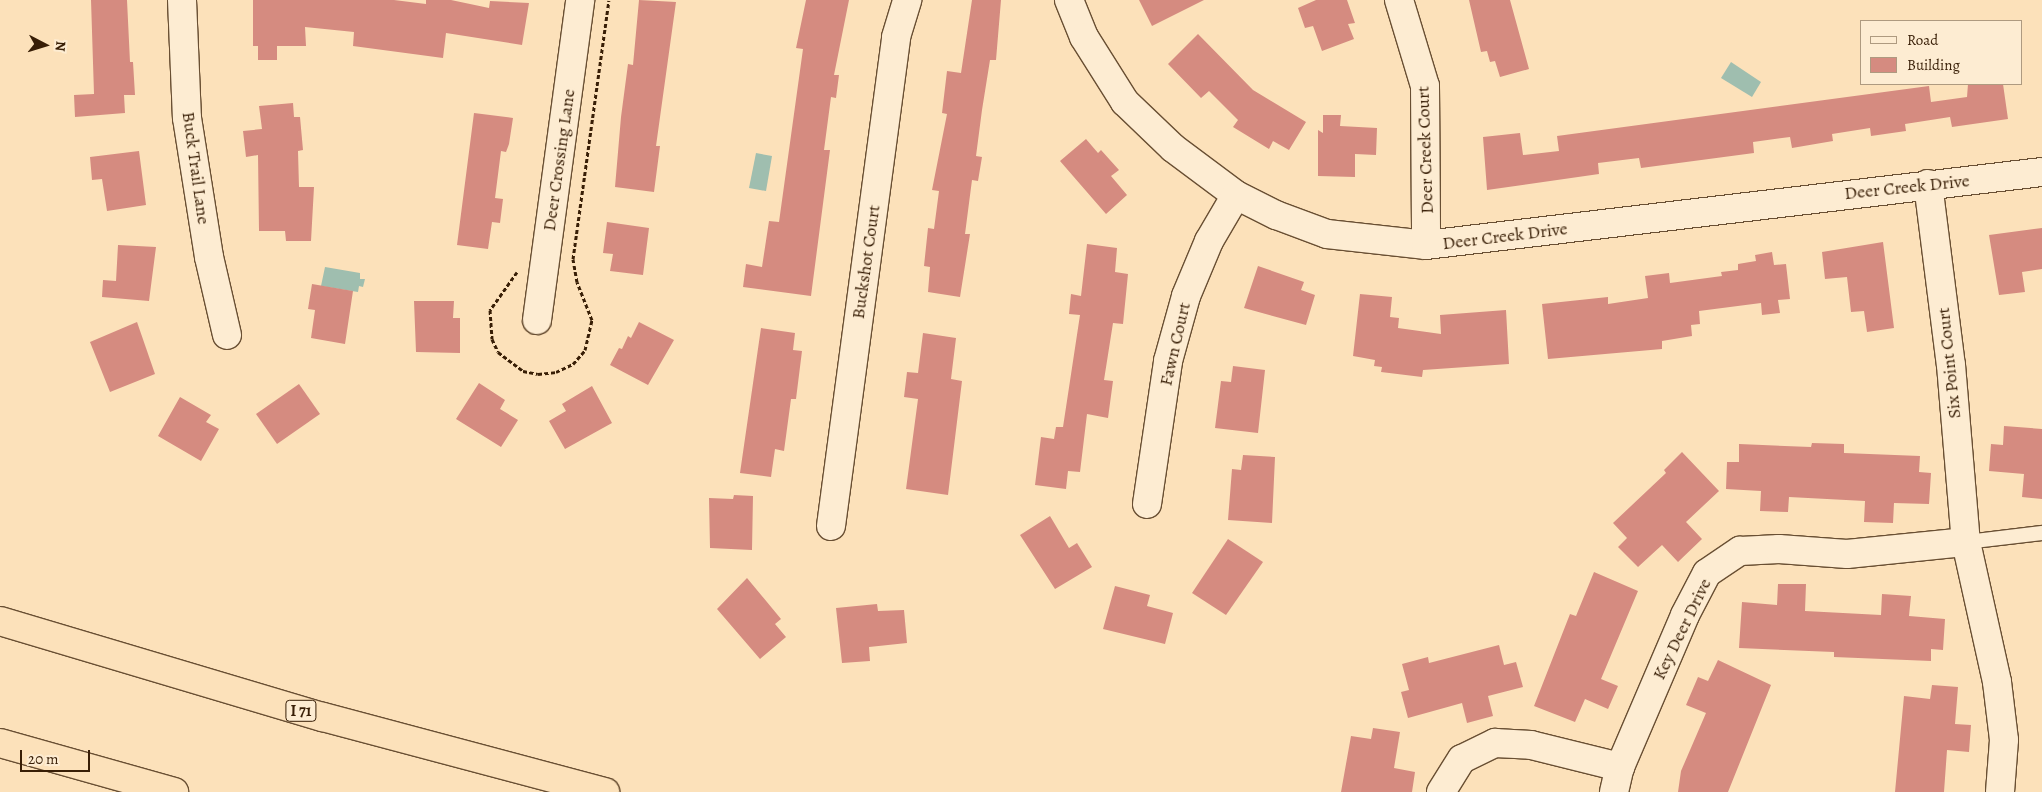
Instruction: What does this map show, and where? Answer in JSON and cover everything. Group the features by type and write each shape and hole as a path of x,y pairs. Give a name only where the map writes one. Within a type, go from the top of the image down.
{"highway":[{"name":"I 71","path":"0,621 323,717 605,792"},
{"path":"0,743 174,792"}],"street":[{"name":"Buck Trail Lane","path":"182,0 187,118 209,257 227,335"},
{"name":"Deer Crossing Lane","path":"537,320 580,0"},
{"name":"Buckshot Court","path":"831,526 896,37 907,0"},
{"name":"Deer Creek Drive","path":"1069,0 1084,37 1125,102 1173,148 1236,195 1276,215 1327,234 1426,244 2042,172"},
{"name":"Deer Creek Court","path":"1398,0 1425,86 1426,244"},
{"name":"Six Point Court","path":"1928,184 1951,365 1966,542 1997,682 2004,740 2000,792"},
{"name":"Fawn Court","path":"1147,504 1168,361 1186,296 1209,241 1236,195"},
{"name":"Key Deer Drive","path":"1617,779 1685,615 1707,573 1740,551 1779,549 1847,554 1966,542"},
{"path":"1441,792 1462,759 1495,743 1531,744 1617,779"}],"lane":[{"path":"1966,542 2042,532"}],"shaded area":[{"path":"1731,62 1761,82 1752,97 1721,78"},
{"path":"756,153 772,156 766,191 749,188"},
{"path":"325,267 360,273 360,279 365,279 363,287 359,286 358,292 321,286"}],"building":[{"path":"91,0 127,0 130,62 133,62 135,95 124,95 125,113 75,117 74,95 94,94"},
{"path":"253,0 394,0 426,4 426,0 451,0 489,8 490,1 529,3 522,45 446,33 443,58 353,46 354,32 305,27 306,46 277,46 277,60 258,60 258,46 253,46"},
{"path":"639,0 676,2 656,146 660,146 654,192 615,187 621,117 628,64 633,65"},
{"path":"806,0 849,0 834,75 839,75 836,98 831,97 824,150 830,150 811,296 743,287 746,264 762,267 769,221 779,222 803,49 796,48"},
{"path":"972,0 1001,0 996,60 990,60 976,156 982,157 978,181 972,180 965,234 970,234 960,297 928,292 930,267 924,266 928,228 934,229 939,191 932,190 947,114 942,113 947,71 961,73"},
{"path":"1139,0 1204,0 1152,26"},
{"path":"1316,0 1347,0 1355,23 1348,24 1354,39 1322,51 1313,26 1305,28 1298,8"},
{"path":"1469,0 1510,0 1529,69 1500,77 1495,61 1490,62 1487,51 1481,52"},
{"path":"1198,34 1253,90 1306,122 1289,150 1273,141 1269,149 1233,127 1238,120 1209,91 1201,98 1168,64"},
{"path":"1968,85 2003,85 2008,119 1952,127 1950,117 1905,124 1906,131 1871,136 1870,128 1832,134 1833,141 1792,148 1790,137 1753,142 1754,153 1641,168 1639,158 1598,163 1599,174 1487,190 1483,137 1520,133 1523,155 1559,151 1557,136 1929,86 1931,102 1967,97"},
{"path":"293,103 294,117 300,117 303,150 298,151 299,187 314,187 311,241 286,241 285,231 259,231 258,155 246,157 243,131 262,129 259,106"},
{"path":"474,113 513,118 509,144 506,152 501,151 495,198 503,199 500,223 492,222 488,249 457,245"},
{"path":"1323,115 1341,115 1340,126 1377,128 1376,155 1355,154 1355,177 1318,176 1318,130 1323,133"},
{"path":"1086,139 1098,153 1101,150 1119,170 1111,176 1127,195 1106,214 1060,161"},
{"path":"139,151 146,205 107,211 102,179 92,180 90,157"},
{"path":"607,222 649,228 643,275 610,271 613,254 603,253"},
{"path":"2042,228 2042,269 2022,272 2025,292 1999,295 1989,235"},
{"path":"1883,242 1894,328 1867,332 1864,311 1851,312 1847,277 1825,279 1822,252"},
{"path":"1087,244 1117,248 1115,272 1128,274 1123,324 1113,323 1104,380 1113,381 1108,418 1087,414 1080,472 1068,471 1066,489 1035,485 1041,437 1054,439 1056,427 1063,427 1080,315 1069,314 1071,294 1081,296"},
{"path":"118,245 156,247 149,301 102,297 103,280 116,281"},
{"path":"1772,252 1774,265 1786,264 1790,299 1778,300 1780,313 1762,315 1761,303 1699,311 1700,324 1691,325 1692,336 1662,341 1662,349 1548,359 1542,304 1608,297 1608,304 1648,298 1645,276 1669,273 1670,283 1722,276 1721,272 1738,270 1738,264 1756,261 1755,255"},
{"path":"1258,266 1304,282 1301,290 1315,295 1306,325 1244,308"},
{"path":"312,284 353,291 345,344 311,338 315,310 308,309"},
{"path":"1360,294 1392,297 1390,317 1399,318 1398,328 1441,334 1440,315 1506,310 1509,364 1423,370 1422,377 1381,372 1382,367 1374,366 1375,360 1353,356"},
{"path":"414,301 454,301 453,318 460,318 460,353 416,352"},
{"path":"137,322 155,374 110,392 90,342"},
{"path":"639,322 674,340 648,385 610,365 619,348 622,349 628,336 631,338"},
{"path":"761,328 795,333 793,350 802,351 796,399 791,399 784,451 775,449 771,477 740,473"},
{"path":"923,333 956,338 951,379 962,381 948,495 906,489 918,399 904,397 907,372 918,373"},
{"path":"1233,366 1265,370 1258,433 1215,428 1221,381 1231,382"},
{"path":"479,383 505,400 500,409 518,420 501,447 456,419"},
{"path":"299,384 320,414 277,444 256,414"},
{"path":"592,386 612,423 565,449 549,421 566,411 562,404"},
{"path":"180,397 211,415 206,422 219,429 201,461 158,436"},
{"path":"2004,426 2042,429 2042,499 2022,497 2024,474 1989,471 1991,444 2003,445"},
{"path":"1812,443 1844,444 1844,453 1920,456 1919,472 1931,473 1929,504 1894,503 1893,523 1864,522 1865,501 1789,497 1788,512 1760,511 1761,491 1726,489 1727,462 1739,462 1739,444 1811,447"},
{"path":"1682,452 1719,491 1686,522 1702,539 1678,562 1662,545 1638,567 1618,547 1627,538 1613,523 1666,473 1664,470"},
{"path":"1243,455 1275,457 1272,523 1228,520 1232,469 1241,470"},
{"path":"734,495 753,496 752,550 710,548 709,498 733,499"},
{"path":"1050,516 1069,548 1077,543 1092,567 1055,589 1020,535"},
{"path":"1228,539 1263,562 1226,615 1192,593"},
{"path":"1594,572 1638,591 1601,679 1618,686 1608,709 1585,699 1575,722 1534,706 1570,614 1576,616"},
{"path":"747,578 781,619 775,624 786,637 760,659 717,609"},
{"path":"1778,584 1806,584 1805,611 1881,615 1882,594 1911,596 1909,616 1945,619 1943,650 1931,649 1931,661 1834,657 1834,652 1739,648 1742,602 1777,605"},
{"path":"1115,586 1150,595 1147,606 1173,613 1165,644 1103,629"},
{"path":"877,604 878,611 904,610 907,643 869,647 870,661 842,663 836,608"},
{"path":"1499,645 1504,665 1516,662 1523,687 1488,696 1493,716 1467,723 1462,703 1408,718 1401,692 1409,690 1402,664 1428,657 1429,663"},
{"path":"1718,660 1771,685 1728,792 1678,792 1681,771 1706,713 1686,705 1698,677 1708,681"},
{"path":"1932,685 1958,687 1955,724 1971,725 1969,752 1947,750 1944,792 1895,792 1904,696 1930,699"},
{"path":"1373,728 1400,732 1394,768 1415,772 1412,792 1341,792 1351,736 1371,739"}]}
